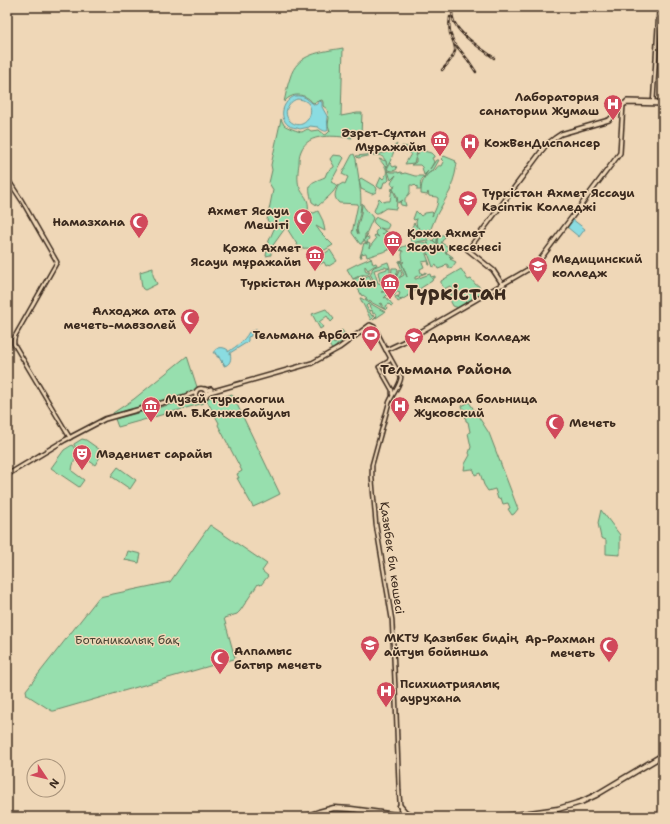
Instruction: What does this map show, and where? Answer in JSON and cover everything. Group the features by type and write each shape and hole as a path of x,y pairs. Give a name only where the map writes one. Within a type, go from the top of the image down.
{"highway":[{"path":"502,817 558,809 581,802 663,756"},
{"path":"512,817 567,809 582,803 663,756"},
{"path":"393,814 397,812 400,806 412,817"},
{"path":"305,817 334,808 393,814 401,817"},
{"path":"308,817 334,809 412,817"}],"main road":[{"path":"653,103 659,7"},
{"path":"503,285 493,270 468,250 546,145 566,132 608,120 626,101 663,103"},
{"path":"386,350 503,285 539,261 620,153 623,104"},
{"path":"7,178 57,262 21,324 14,340 14,344 70,438"},
{"path":"196,394 199,399 203,399 210,392 312,363 336,350 368,326 372,325 390,358 389,361 379,367 393,390"},
{"name":"Қазыбек би көшесі","path":"390,358 401,377 401,380 393,390 372,465 372,478 376,525 392,617 401,817"},
{"path":"7,476 94,425 113,418 193,396 200,388 209,390 240,383"},
{"path":"205,389 207,394"}],"green space":[{"path":"343,48 341,116 362,113 361,135 351,136 352,138 330,136 316,138 310,141 305,145 300,153 298,172 298,184 307,200 308,212 314,213 318,211 323,221 325,231 316,226 333,245 315,256 309,249 300,249 286,227 271,248 271,255 266,256 268,243 274,229 267,220 273,190 269,183 272,170 271,165 281,119 285,126 300,132 308,129 311,131 319,130 325,135 330,131 327,109 323,106 322,100 313,103 306,97 295,95 284,102 290,78 298,63 311,55"},
{"path":"397,144 387,167 386,161 380,156 372,155 358,158 356,156 385,153"},
{"path":"402,146 418,149 414,163 405,164 411,154"},
{"path":"420,150 431,153 434,156 432,158 434,162 430,169 436,160 439,160 434,169 423,178 428,171 424,175 420,165 411,165 416,162 416,157"},
{"path":"354,154 356,159 361,194 361,207 357,229 362,203 373,218 362,244 360,244 352,233 358,204 339,203 335,197 338,186 343,183 345,184 348,177 342,174 352,155"},
{"path":"333,155 342,156 344,158 331,182 337,185 332,194 318,206 312,202 310,187 313,183 325,177 327,172 334,167 330,159"},
{"path":"444,156 456,161 455,174 450,191 436,216 430,231 430,229 429,233 422,231 418,227 420,231 416,231 430,235 430,238 411,243 410,237 413,230 411,229 414,223 417,227 417,219 413,219 416,211 421,216 425,213 432,212 432,216 436,208 438,198 429,196 428,192 427,195 421,194 423,180 438,166 442,166 444,162 441,159"},
{"path":"379,159 386,161 389,180 384,182 381,189 377,186 381,177 383,179 385,176 386,171 385,166"},
{"path":"390,163 393,167 396,166 397,169 391,171 387,169"},
{"path":"388,171 423,176 420,184 421,190 417,190 415,185 410,185 410,192 405,199 406,206 401,205 400,203 403,200 398,203 397,196 393,189 395,185 393,186 391,183 396,175 391,180"},
{"path":"361,178 376,187 376,192 372,194 361,189 359,180"},
{"path":"392,188 397,200 396,209 386,208 376,213 374,211 379,198 383,202 390,201"},
{"path":"377,217 386,221 389,225 387,229 380,228 396,236 396,241 399,242 396,247 390,250 392,245 389,242 391,245 388,244 389,250 367,257 366,253 361,254 362,257 360,257 364,243 368,244 364,241 367,234 368,234 366,237 369,238 367,242 370,244 369,248 376,239 374,236 379,237 375,233 379,228 373,221"},
{"path":"446,235 441,243 449,247 446,252 453,257 449,256 451,258 450,259 456,262 451,269 446,264 444,267 438,269 436,265 433,267 428,253 426,253 430,265 428,261 422,262 424,267 420,269 421,273 426,273 415,277 415,279 430,274 431,277 435,276 435,278 402,299 403,298 399,298 402,300 398,302 395,297 398,297 400,293 397,292 394,296 390,289 390,285 393,285 391,284 392,268 398,269 392,284 395,280 400,269 402,274 399,278 404,275 399,263 401,262 407,277 402,263 404,262 403,261 399,262 403,260 403,251 400,250 400,248 418,242 429,244 426,242 432,240 436,243 433,240 437,236 437,243 438,236"},
{"path":"330,250 337,261 329,266 326,266 324,262 319,265 316,259"},
{"path":"371,258 373,264 376,263 377,265 368,270 365,266 366,271 370,271 368,274 361,275 353,279 347,269"},
{"path":"388,262 390,268 385,267 374,270 378,283 389,285 388,290 381,292 388,292 384,298 386,297 393,305 391,306 389,304 386,306 387,308 385,310 382,303 379,303 384,309 365,299 367,298 363,295 362,296 353,280 363,275 366,277 369,275 372,281 376,284 370,274 372,269"},
{"path":"153,268 153,275 157,284 145,290 142,288 140,272"},
{"path":"390,268 390,281 388,284 380,281 378,272"},
{"path":"461,269 468,280 471,279 476,285 478,285 483,294 459,308 453,306 448,296 452,294 453,291 450,286 444,289 441,281"},
{"path":"360,298 385,312 373,320 377,316 375,313 373,314 372,310 369,311 374,317 373,316 371,320","holes":["368,304 371,309 369,311 366,306"]},
{"path":"326,309 334,319 331,322 327,316 319,322 323,327 320,329 312,314"},
{"path":"342,330 348,339 345,341 344,340 332,350 327,340 330,338 334,344 343,338 339,332"},
{"path":"187,356 197,387 194,393 113,414 134,399"},
{"path":"211,392 215,395 216,399 232,394 280,494 253,507 237,478 239,478 237,474 242,471 206,399 211,397"},
{"path":"195,398 200,401 203,400 204,403 118,427 115,419"},
{"path":"469,402 489,433 518,509 512,515 508,509 510,508 508,503 503,504 501,498 498,499 495,489 488,491 484,485 480,473 475,475 474,470 472,469 464,470 465,464 470,455 469,453 471,447 468,433 470,432 468,422 466,421 462,406"},
{"path":"82,439 86,440 103,452 95,465 81,455 74,445"},
{"path":"72,445 77,454 72,471 84,480 79,487 51,468 64,450"},
{"path":"118,467 136,480 130,489 111,476"},
{"path":"601,510 620,535 620,555 606,554 606,540 601,538 598,523"},
{"name":"Ботаникалық бақ","path":"210,525 267,564 262,571 268,576 261,585 258,584 237,614 224,618 235,658 234,659 54,711 27,695 26,690 99,597 170,582"},
{"path":"128,551 141,554 139,563 125,560"}],"water":[{"path":"295,96 302,96 315,105 319,101 322,102 322,107 327,116 328,130 324,131 318,127 310,126 300,129 288,125 283,117 283,109 287,101","holes":["297,99 305,101 311,110 307,121 302,124 296,124 290,121 286,115 289,105"]},
{"path":"572,219 585,229 579,237 567,227"},
{"path":"256,329 251,336 248,337 248,341 246,343 230,353 231,357 228,364 224,366 225,364 223,365 224,363 221,362 223,361 221,361 219,357 218,358 219,356 217,357 215,354 216,353 213,353 218,348 226,349 228,352 240,343 249,332 250,333 252,330 254,331"}],"waterway":[{"path":"320,817 337,814 363,817"}],"railway":[{"path":"452,7 453,19 459,30 468,39 494,58"},
{"path":"442,70 448,64 455,51 450,33 450,17"},
{"path":"455,44 476,72"}],"place":[{"name":"Лаборатория санатории Жумаш","path":"613,121"},
{"name":"Әзрет-Сұлтан Мұражайы","path":"440,157"},
{"name":"КожВенДиспансер","path":"470,160"},
{"name":"Түркістан Ахмет Яссауи Кәсіптік Колледжі","path":"468,217"},
{"name":"Ахмет Ясауи Мешіті","path":"303,235"},
{"name":"Намазхана","path":"139,239"},
{"name":"Қожа Ахмет Ясауи кесенесі","path":"393,257"},
{"name":"Қожа Ахмет Ясауи мұражайы","path":"315,272"},
{"name":"Медицинский колледж","path":"538,283"},
{"name":"Түркістан Мұражайы","path":"390,300"},
{"name":"Алходжа ата мечеть-мавзолей","path":"190,335"},
{"name":"Тельмана Арбат","path":"371,352"},
{"name":"Дарын Колледж","path":"414,354"},
{"name":"Музей туркологии им. Б.Кенжебайулы","path":"151,423"},
{"name":"Акмарал больница Жуковский","path":"400,423"},
{"name":"Мечеть","path":"555,440"},
{"name":"Мәдениет сарайы","path":"82,471"},
{"name":"МКТУ Қазыбек бидің айтуы бойынша","path":"370,662"},
{"name":"Ар-Рахман мечеть","path":"609,663"},
{"name":"Алпамыс батыр мечеть","path":"220,675"},
{"name":"Психиатриялық аурухана","path":"386,708"}],"district":[{"name":"Түркістан","path":"456,293"},
{"name":"Тельмана Района","path":"446,369"}]}
